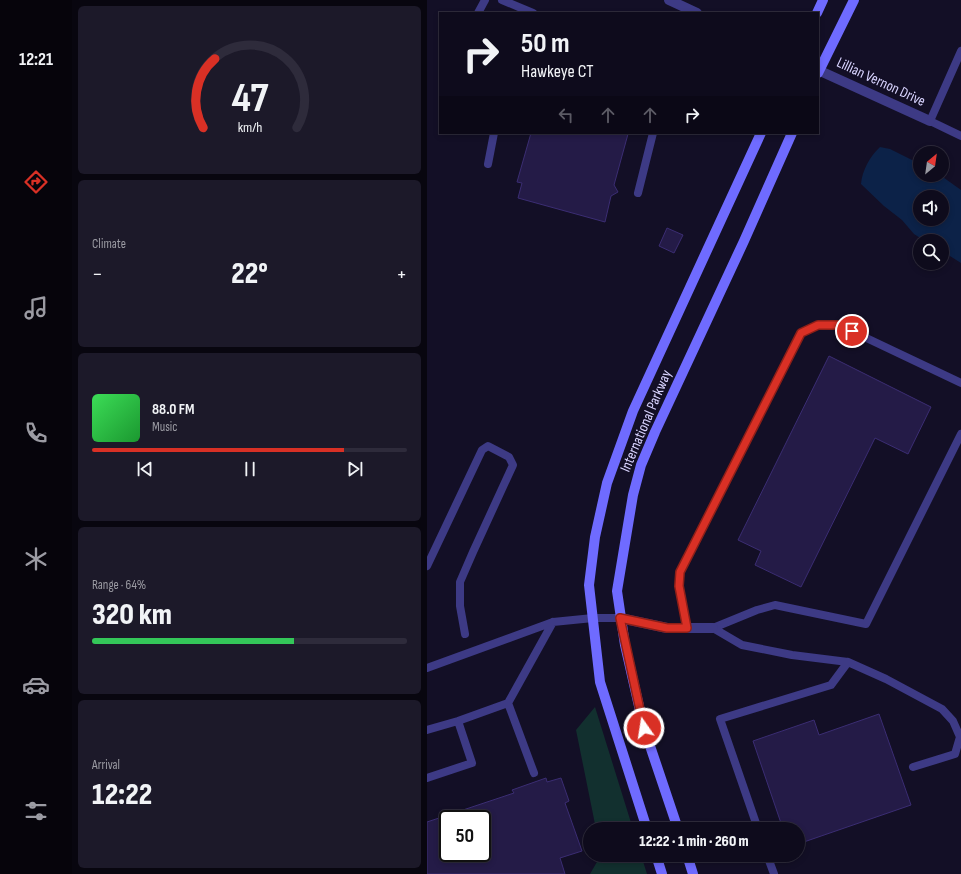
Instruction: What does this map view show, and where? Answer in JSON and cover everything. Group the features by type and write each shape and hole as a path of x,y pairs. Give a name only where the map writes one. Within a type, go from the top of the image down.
{"main road":[{"path":"817,12 823,0"},
{"path":"819,69 854,0"},
{"name":"International Parkway","path":"645,822 600,682 589,585 595,537 607,482 633,411 761,134"},
{"name":"International Parkway","path":"676,822 644,728 620,618 617,585 633,495 641,464 744,241 791,134"},
{"path":"658,862 662,874"},
{"path":"689,862 693,874"}],"street":[{"path":"669,0 695,12"},
{"name":"Lillian Vernon Drive","path":"819,71 930,121"},
{"path":"620,618 667,628 713,628"}],"lane":[{"path":"479,12 485,0"},
{"path":"501,0 531,12"},
{"path":"961,51 930,121 961,136"},
{"path":"488,164 494,134"},
{"path":"638,193 653,134"},
{"path":"687,628 679,586 680,572 801,333 818,325 839,325 961,383"},
{"path":"713,628 757,610 775,605 867,624 961,434"},
{"path":"427,566 482,450 488,446 509,457 513,465 460,582 460,606 465,634"},
{"path":"427,668 553,622 593,618 620,618"},
{"path":"427,730 458,721 508,703 553,622"},
{"path":"713,628 742,645 792,655 848,662 886,679 942,709 953,721 960,737 955,754 913,767"},
{"path":"756,822 720,719 831,685 848,662"},
{"path":"508,703 534,773"},
{"path":"427,778 472,763 458,721"},
{"path":"770,862 774,874"}],"green space":[{"path":"595,707 631,822 595,822 576,730"},
{"path":"597,862 643,862 647,874 590,874"}],"water":[{"path":"880,147 890,149 913,160 913,182 949,181 961,190 961,263 949,255 949,234 914,234 902,220 884,206 861,184 865,169 870,159"}],"building":[{"path":"531,134 628,134 614,185 618,192 611,196 605,222 518,198 522,183 517,182"},
{"path":"667,228 683,235 674,253 659,246"},
{"path":"829,356 931,407 908,454 875,438 801,587 755,565 761,551 738,540"},
{"path":"879,714 911,805 805,842 805,822 781,822 753,741 814,720 819,735"},
{"path":"546,778 547,782 561,778 569,801 565,803 582,851 560,858 565,874 427,874 427,822 439,818 439,862 491,862 491,810 463,810 514,793 512,790"}],"route":[{"path":"644,728 620,618 667,628 687,628 679,586 680,572 801,333 818,325 839,325 852,331"}]}
